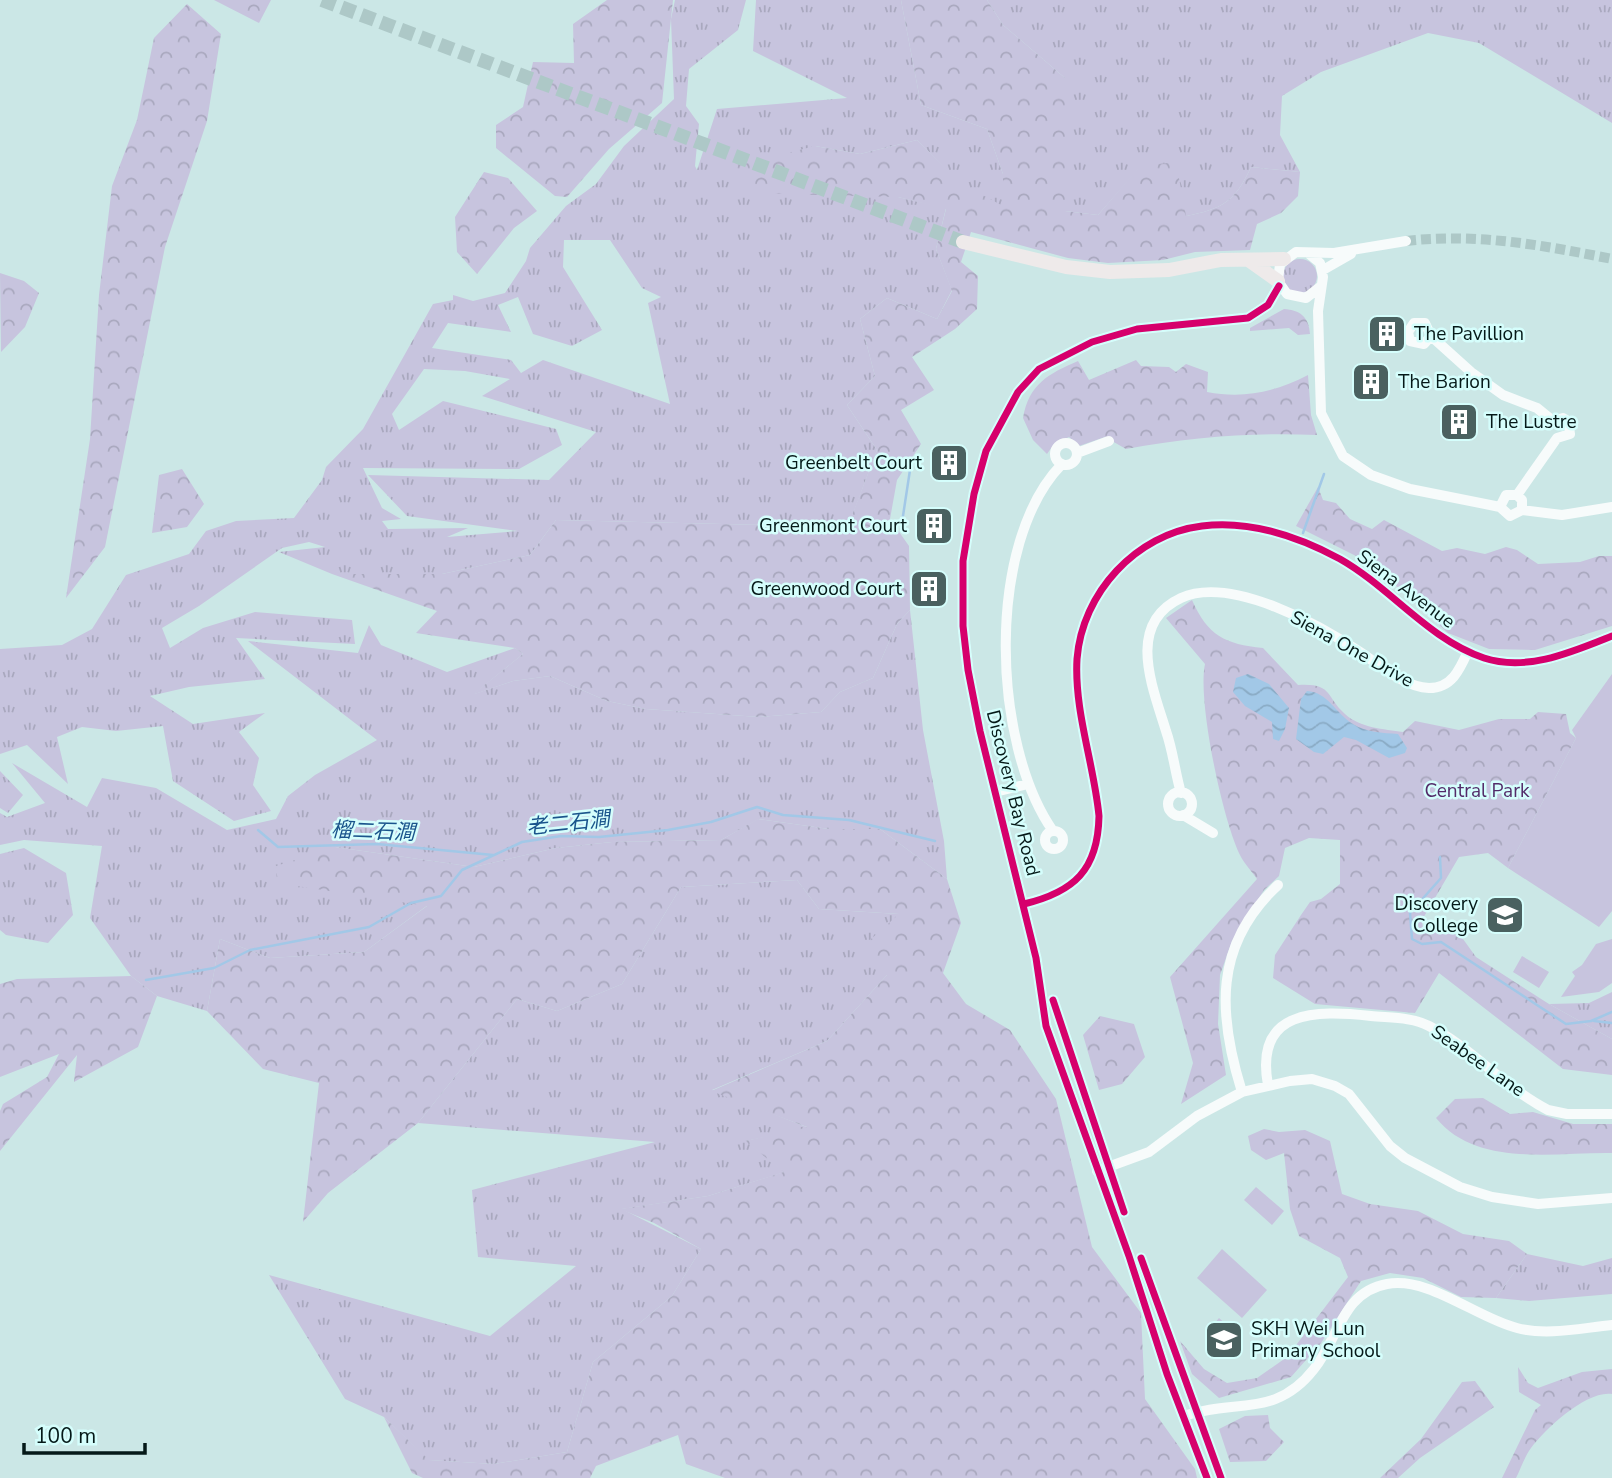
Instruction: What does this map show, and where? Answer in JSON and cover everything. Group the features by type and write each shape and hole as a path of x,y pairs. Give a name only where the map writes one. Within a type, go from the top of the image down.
{"main road":[{"path":"963,242 1066,267 1110,272 1169,270 1221,260 1284,258"},
{"path":"1249,260 1279,283"}],"street":[{"path":"1268,305 1279,283 1277,270 1284,258 1296,252 1309,254 1406,241"},
{"path":"1370,247 1340,258 1323,270 1321,285 1318,311 1321,413 1343,456 1371,475 1410,489 1500,507 1510,516 1522,510 1562,515 1612,506"},
{"path":"1309,254 1323,270"},
{"path":"1279,283 1296,298 1318,311"},
{"path":"1296,298 1311,296 1321,285"},
{"name":"Discovery Bay Road","path":"1207,1478 1046,1026 1040,977 995,793 968,667 962,589 967,531 976,487 997,426 1027,380 1066,354 1138,329 1248,318 1268,305 1296,298"},
{"path":"1431,335 1471,372 1503,395 1537,408 1553,421"},
{"path":"1517,495 1557,438 1567,436 1571,427 1563,418 1553,421"},
{"path":"1553,421 1551,430 1557,438"},
{"path":"1053,831 1028,784 1010,698 1006,659 1008,605 1025,520 1040,490 1062,464 1073,463 1077,453 1109,441"},
{"path":"1062,464 1055,456 1061,444 1071,444 1077,453"},
{"path":"1500,507 1506,495 1517,495 1522,500 1522,510"},
{"name":"Siena Avenue","path":"1024,904 1057,895 1076,881 1093,857 1099,835 1099,816 1077,687 1077,655 1083,628 1099,594 1118,568 1154,543 1184,530 1216,525 1249,527 1292,538 1355,569 1435,632 1485,658 1523,663 1550,659 1612,636"},
{"name":"Siena One Drive","path":"1181,793 1166,731 1152,691 1147,655 1150,631 1155,620 1181,598 1208,593 1226,595 1279,609 1331,634 1397,676 1421,687 1440,686 1451,680 1468,650"},
{"path":"995,793 1028,784"},
{"name":"Siena One Drive","path":"1181,793 1188,795 1192,805 1184,815 1173,813 1169,807 1171,797 1181,793"},
{"path":"1184,815 1213,833"},
{"path":"1242,1092 1229,1049 1224,1006 1225,979 1248,922 1278,885"},
{"name":"Seabee Lane","path":"1268,1085 1266,1055 1277,1033 1301,1016 1334,1012 1419,1022 1444,1035 1548,1110 1567,1114 1612,1114"},
{"path":"1097,1171 1149,1152 1197,1116 1242,1092 1305,1079 1335,1086 1354,1100 1390,1146 1405,1158 1426,1172 1471,1191 1538,1204 1612,1198"},
{"path":"1184,1416 1223,1405 1263,1405 1280,1398 1314,1370 1354,1300 1385,1284 1419,1286 1523,1330 1547,1331 1612,1325"}],"green space":[{"path":"214,0 271,0 259,23"},
{"path":"607,0 673,0 662,103 609,149 567,197 555,196 496,148 496,125 523,107 533,62 574,63 573,24"},
{"path":"675,0 746,0 738,30 689,69 686,106 699,124 695,166 697,170 717,109 847,98 753,51 756,0 901,0 921,105 987,129 1003,174 1003,207 962,185 917,140 860,154 815,146 898,197 946,208 936,249 952,290 937,319 887,298 860,319 875,376 847,405 877,450 851,519 811,526 556,520 530,555 442,574 332,574 279,552 325,547 309,542 282,548 199,606 162,628 170,648 203,628 255,612 352,620 355,644 236,638 265,679 189,687 150,696 193,724 265,713 239,732 259,758 253,785 271,811 234,821 173,781 163,726 116,731 82,727 57,737 68,784 27,745 0,754 0,649 62,645 92,629 126,575 189,554 206,531 236,521 294,518 322,480 326,467 363,429 433,304 453,300 453,295 473,301 505,293 526,261 530,248 566,206 596,184 624,146 674,99 671,19","holes":["564,240 610,240 642,288 661,297 648,303 670,404 543,360 521,373 511,360 432,348 448,323 511,332 498,305 518,297 533,334 572,346 602,330 563,267","424,369 465,371 510,379 482,396 596,432 549,480 368,475 407,516 518,531 447,537 468,528 388,529 382,521 401,519 382,508 363,468 519,469 562,445 556,429 443,401 399,430 392,414"]},
{"path":"901,0 987,0 1003,25 1065,78 1065,211 1098,215 1140,166 1176,162 1186,216 1226,202 1239,188 1251,167 1300,172 1298,196 1281,213 1257,224 1250,250 1195,252 1163,260 1108,263 1068,258 971,232 961,262 978,276 977,309 955,329 912,357 934,390 901,410 921,444 897,480 890,519 909,546 910,610 897,624 873,678 840,692 821,712 759,717 646,709 607,701 550,676 513,681 472,695 523,654 515,648 416,633 437,611 332,574 442,574 530,555 556,520 810,526 851,518 877,450 847,405 875,376 860,319 887,298 937,319 952,291 936,249 946,209 898,197 747,193 724,169 815,146 860,154 917,140 962,184 1003,206 1003,174 987,129 921,105"},
{"path":"987,0 1612,0 1612,123 1479,43 1428,33 1321,72 1282,96 1280,135 1300,172 1251,167 1239,188 1226,202 1186,216 1141,166 1098,215 1065,211 1065,78 1003,25"},
{"path":"187,4 221,34 207,121 165,247 105,547 66,598 90,439 99,295 112,186 137,120 154,38"},
{"path":"484,172 508,178 537,211 514,228 477,274 457,252 455,217"},
{"path":"1300,259 1312,264 1317,276 1312,288 1300,293 1288,288 1283,276 1288,264"},
{"path":"0,273 24,281 39,293 25,327 1,352"},
{"path":"1284,309 1303,316 1308,323 1310,334 1298,335 1289,328 1250,331 1250,328"},
{"path":"1136,360 1141,366 1169,367 1176,372 1186,364 1208,372 1207,392 1221,394 1271,390 1308,375 1311,415 1317,435 1221,436 1126,449 1105,437 1079,446 1069,437 1054,444 1047,454 1033,440 1023,418 1026,406 1035,388 1049,376 1078,361 1089,380"},
{"path":"182,469 204,504 187,527 152,533 159,475"},
{"path":"1318,487 1323,500 1336,503 1350,519 1372,529 1384,520 1442,551 1457,548 1485,554 1506,547 1517,550 1538,564 1580,562 1599,556 1612,556 1612,626 1535,650 1489,649 1448,633 1372,564 1296,526"},
{"name":"Central Park","path":"1192,600 1204,622 1219,636 1238,644 1263,648 1298,685 1323,689 1345,714 1365,725 1403,732 1415,721 1459,730 1499,719 1530,719 1538,712 1566,714 1570,733 1576,738 1508,868 1488,853 1459,857 1422,920 1423,929 1450,931 1463,939 1476,957 1549,1004 1612,1039 1612,1075 1563,1069 1439,973 1415,1013 1315,1004 1273,978 1275,955 1310,902 1321,899 1340,884 1340,840 1309,838 1285,848 1279,876 1264,890 1232,941 1220,975 1218,1024 1226,1075 1181,1104 1193,1063 1170,977 1257,879 1241,857 1220,790 1208,732 1205,664 1166,618"},
{"path":"910,610 923,730 944,841 947,879 880,829 829,829 759,819 721,840 612,842 556,848 474,867 335,847 428,905 364,952 270,958 220,939 207,1011 157,996 131,976 90,918 102,846 24,840 0,845 0,813 7,817 45,803 12,763 87,807 102,778 156,788 227,830 276,819 288,796 315,775 377,740 248,641 358,653 369,625 381,645 447,672 515,648 523,654 474,694 513,681 550,676 607,701 646,709 759,717 821,712 840,692 873,678 897,624"},
{"path":"1612,674 1612,911 1599,927 1508,868 1576,738 1572,730"},
{"path":"0,771 23,795 8,813 0,808"},
{"path":"758,819 829,829 880,829 947,879 961,923 943,973 966,1004 1010,1030 1056,1099 1092,1247 1141,1313 1145,1399 1195,1469 1197,1478 725,1478 686,1464 678,1435 596,1466 590,1478 423,1478 412,1473 384,1417 429,1460 494,1464 567,1452 593,1362 672,1296 701,1249 654,1223 620,1209 708,1196 784,1172 745,1141 807,1127 711,1091 827,1041 887,975 861,948 899,914 819,909 797,880 681,887 622,984 557,1011 517,999 418,1123 328,1193 303,1222 319,1083 263,1069 207,1011 220,939 270,958 364,952 427,906 277,883 276,866 335,847 474,867 556,848 612,842 721,840"},
{"path":"24,848 66,873 73,915 48,943 6,935 0,930 0,854"},
{"path":"797,880 819,909 899,914 887,975 827,1041 712,1090 809,1128 746,1141 785,1172 708,1196 622,1209 701,1249 672,1296 593,1362 567,1452 494,1464 428,1460 384,1417 345,1399 269,1275 490,1336 576,1266 478,1257 472,1190 655,1142 418,1123 517,999 557,1011 622,984 681,887"},
{"path":"1612,939 1612,983 1599,992 1561,997 1575,976 1572,972 1582,965 1596,944"},
{"path":"1522,956 1549,972 1539,988 1513,972"},
{"path":"131,976 157,996 138,1047 74,1082 77,1055 0,1151 0,1111 3,1104 47,1077 59,1054 0,1077 0,984 17,979"},
{"path":"1612,992 1612,1039 1549,1004 1589,1003"},
{"path":"1100,1016 1134,1024 1145,1057 1122,1084 1099,1090 1083,1035"},
{"path":"1483,1098 1510,1114 1533,1112 1573,1124 1612,1124 1612,1153 1542,1155 1495,1151 1453,1134 1436,1118 1455,1099"},
{"path":"1264,1129 1279,1132 1305,1130 1330,1141 1342,1194 1370,1204 1418,1211 1463,1234 1509,1241 1527,1254 1496,1298 1461,1297 1423,1278 1390,1273 1361,1281 1321,1343 1291,1377 1219,1398 1192,1374 1180,1341 1204,1369 1227,1383 1257,1378 1287,1357 1348,1277 1340,1258 1299,1236 1290,1209 1284,1153 1266,1160 1251,1150 1248,1136"},
{"path":"1256,1187 1284,1211 1272,1225 1244,1200"},
{"path":"1222,1249 1267,1290 1242,1318 1197,1278"},
{"path":"1527,1254 1583,1266 1612,1258 1612,1294 1529,1301 1496,1298"},
{"path":"1219,1318 1242,1339 1231,1351 1208,1331"},
{"path":"1518,1367 1528,1383 1538,1388 1582,1372 1612,1369 1612,1394 1591,1398 1568,1412 1531,1448 1516,1478 1502,1478 1535,1410 1541,1405 1519,1392"},
{"path":"1475,1381 1494,1407 1420,1458 1398,1478 1380,1478 1421,1439 1462,1382"},
{"path":"1268,1415 1270,1428 1284,1442 1266,1461 1230,1462 1219,1429 1245,1416"}],"water":[{"path":"1248,674 1269,684 1289,708 1285,729 1279,741 1273,739 1272,722 1245,706 1233,692 1236,678"},
{"path":"1307,691 1321,695 1358,727 1374,732 1398,734 1407,748 1405,753 1389,758 1356,740 1344,737 1323,754 1314,752 1296,739 1301,699"}],"waterway":[{"path":"901,529 910,470"},
{"path":"1303,533 1324,474"},
{"name":"老二石澗","path":"146,980 214,968 250,950 369,927 411,903 441,896 462,870 522,842 561,836 599,837 668,830 711,822 757,807 783,815 849,820 935,841"},
{"name":"榴二石澗","path":"258,830 278,847 377,844 493,855"},
{"path":"1440,857 1441,878 1410,913 1412,939 1422,944 1441,942 1566,1024 1591,1021 1612,1012"},
{"path":"1594,1021 1612,1023"}],"tunnel":[{"path":"322,0 963,242"},
{"path":"1406,241 1484,239 1612,259"}],"cycle path":[{"path":"1207,1478 1167,1374 1129,1256 1046,1026 1036,958 980,731 968,670 963,626 963,561 974,494 986,451 1018,392 1039,369 1092,342 1137,329 1248,318 1268,305 1279,286"},
{"path":"1024,904 1057,893 1069,885 1080,876 1094,851 1099,816 1078,698 1077,659 1081,635 1089,611 1101,590 1135,554 1155,541 1178,531 1220,525 1256,528 1291,537 1324,551 1359,571 1445,639 1484,658 1500,662 1517,663 1549,658 1612,636"},
{"path":"1053,1000 1124,1212"},
{"path":"1141,1258 1221,1478"}],"place":[{"name":"The Pavillion","path":"1387,334"},
{"name":"The Barion","path":"1371,382"},
{"name":"The Lustre","path":"1459,422"},
{"name":"Greenbelt Court","path":"949,463"},
{"name":"Greenmont Court","path":"934,526"},
{"name":"Greenwood Court","path":"929,589"},
{"name":"Discovery College","path":"1505,915"},
{"name":"SKH Wei Lun Primary School","path":"1224,1340"}]}
